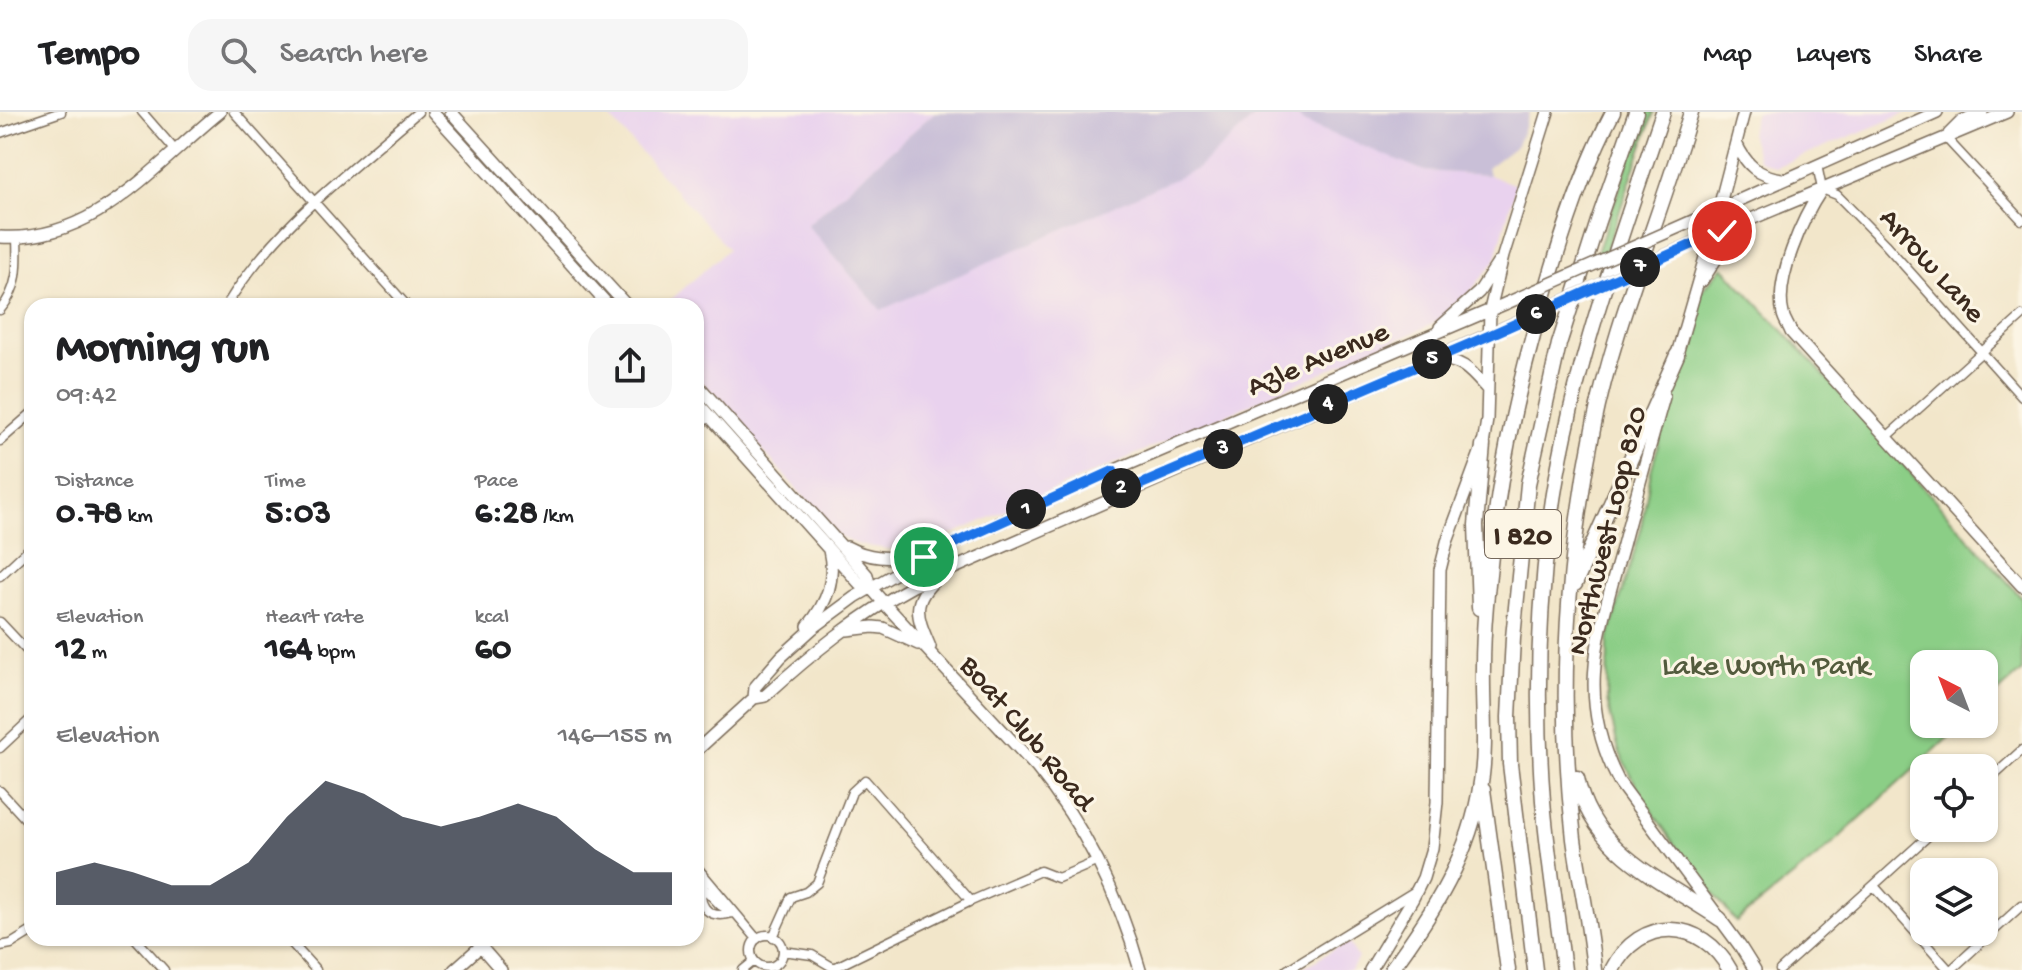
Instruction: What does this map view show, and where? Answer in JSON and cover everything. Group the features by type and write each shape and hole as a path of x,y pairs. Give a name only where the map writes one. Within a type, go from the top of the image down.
{"highway":[{"path":"1483,662 1498,499 1527,355 1579,188 1613,112"},
{"name":"I 820","path":"1535,970 1510,764 1509,717 1513,638 1528,484 1559,344 1636,112"},
{"name":"I 820","path":"1564,970 1543,801 1539,725 1541,612 1549,527 1567,423 1598,304 1663,112"},
{"path":"1594,970 1575,839 1567,739 1570,596 1583,483 1613,344 1691,112"},
{"path":"1570,596 1677,355"},
{"path":"1483,445 1476,539 1483,662 1482,781 1508,970"},
{"path":"1567,739 1581,795 1592,818 1612,845 1643,871 1720,919"},
{"path":"1391,970 1452,878 1470,828 1482,781"},
{"path":"1612,970 1629,945 1645,935 1663,930 1678,930 1709,942 1723,956 1730,970"}],"main road":[{"path":"0,237 17,238 68,227 98,214 138,185 220,112"},
{"path":"433,112 602,298"},
{"path":"451,112 620,298"},
{"path":"1370,970 1417,890 1430,857 1435,827 1438,579 1447,542 1483,445 1490,310 1503,256 1548,112"},
{"name":"Northwest Loop 820","path":"1744,112 1598,634 1593,664 1593,693 1603,745 1619,782 1755,970"},
{"name":"Azle Avenue","path":"754,698 755,687 781,657 839,607 924,557 1113,471 1507,303 1937,112"},
{"path":"1946,138 1962,121 1982,112"},
{"name":"Azle Avenue","path":"704,744 754,698 765,696 842,630 883,602 944,571 1488,336 1752,217 2007,112"},
{"path":"1736,142 1753,169 1769,177 1783,179"},
{"path":"1822,189 1811,205 1785,273 1783,314 1791,332 2022,586"},
{"path":"1695,292 1718,256 1752,217"},
{"path":"1432,335 1479,292 1503,256"},
{"path":"1432,359 1455,360 1470,370 1487,389"},
{"name":"Boat Club Road","path":"704,392 834,546 860,584 870,587 933,655 1042,775 1074,817 1128,925 1140,970"},
{"name":"Boat Club Road","path":"704,410 834,546"},
{"path":"1113,471 1123,492"},
{"path":"1061,494 1069,516"},
{"path":"781,657 815,617 828,593 833,578 834,546 870,557 924,557"},
{"name":"Azle Avenue","path":"933,655 917,618 917,607 922,594 944,571"},
{"path":"842,630 883,628 933,655"},
{"path":"454,970 481,946"},
{"path":"487,946 501,970"}],"street":[{"path":"0,133 61,112"},
{"path":"142,112 175,150"},
{"path":"234,112 400,298"},
{"path":"231,298 277,236 418,112"},
{"path":"1946,138 2022,220"},
{"path":"1817,165 1822,189"},
{"name":"Arrow Lane","path":"1822,189 1837,195 1875,234 2022,397"},
{"path":"0,310 12,294 16,281 17,238"},
{"path":"1888,436 2022,316"},
{"path":"704,421 710,416"},
{"path":"0,441 24,420"},
{"path":"0,576 24,554"},
{"path":"0,622 24,648"},
{"path":"0,748 24,726"},
{"path":"1998,772 2022,750"},
{"path":"773,937 791,897 806,892 817,883 852,792 865,780 971,901"},
{"path":"0,791 24,817"},
{"path":"1780,970 1922,842"},
{"path":"783,951 812,955 834,969 971,901 1040,871 1058,878 1098,861"},
{"path":"704,882 725,898 733,913 757,939"},
{"path":"1874,886 1950,970 2022,905"},
{"path":"1287,970 1417,890"},
{"path":"704,903 712,915 720,917 733,913"},
{"path":"0,946 11,944 24,936"},
{"path":"773,937 781,944 781,959 773,966 763,967 754,961 751,952 757,939 773,937"},
{"path":"142,946 164,970"},
{"path":"295,946 316,970"},
{"path":"743,970 754,961"}],"shaded area":[{"path":"605,112 935,112 807,225 1256,118 1257,112 1295,112 1296,116 1425,171 1489,175 1516,185 1495,261 1446,316 1431,325 919,549 902,551 860,545 839,537 704,384 704,298 673,298 728,249"},
{"path":"935,112 1257,112 1257,115 1197,169 881,310 807,225"},
{"path":"1295,112 1530,112 1517,145 1487,168 1489,175 1425,171 1303,122"},
{"path":"1756,112 1909,112 1775,167 1758,159 1750,133"},
{"path":"1348,941 1358,958 1351,970 1300,970"}],"green space":[{"path":"1646,112 1654,112 1605,253 1595,258"},
{"name":"Lake Worth Park","path":"1723,267 1814,364 2022,598 2022,671 1998,692 1998,650 1910,650 1910,738 1948,738 1930,754 1910,754 1910,772 1822,853 1736,922 1675,845 1641,795 1619,751 1607,701 1608,640 1640,533 1651,471 1701,292"}],"route":[{"path":"924,557 1113,471 1123,492 1488,336 1722,231"}]}
